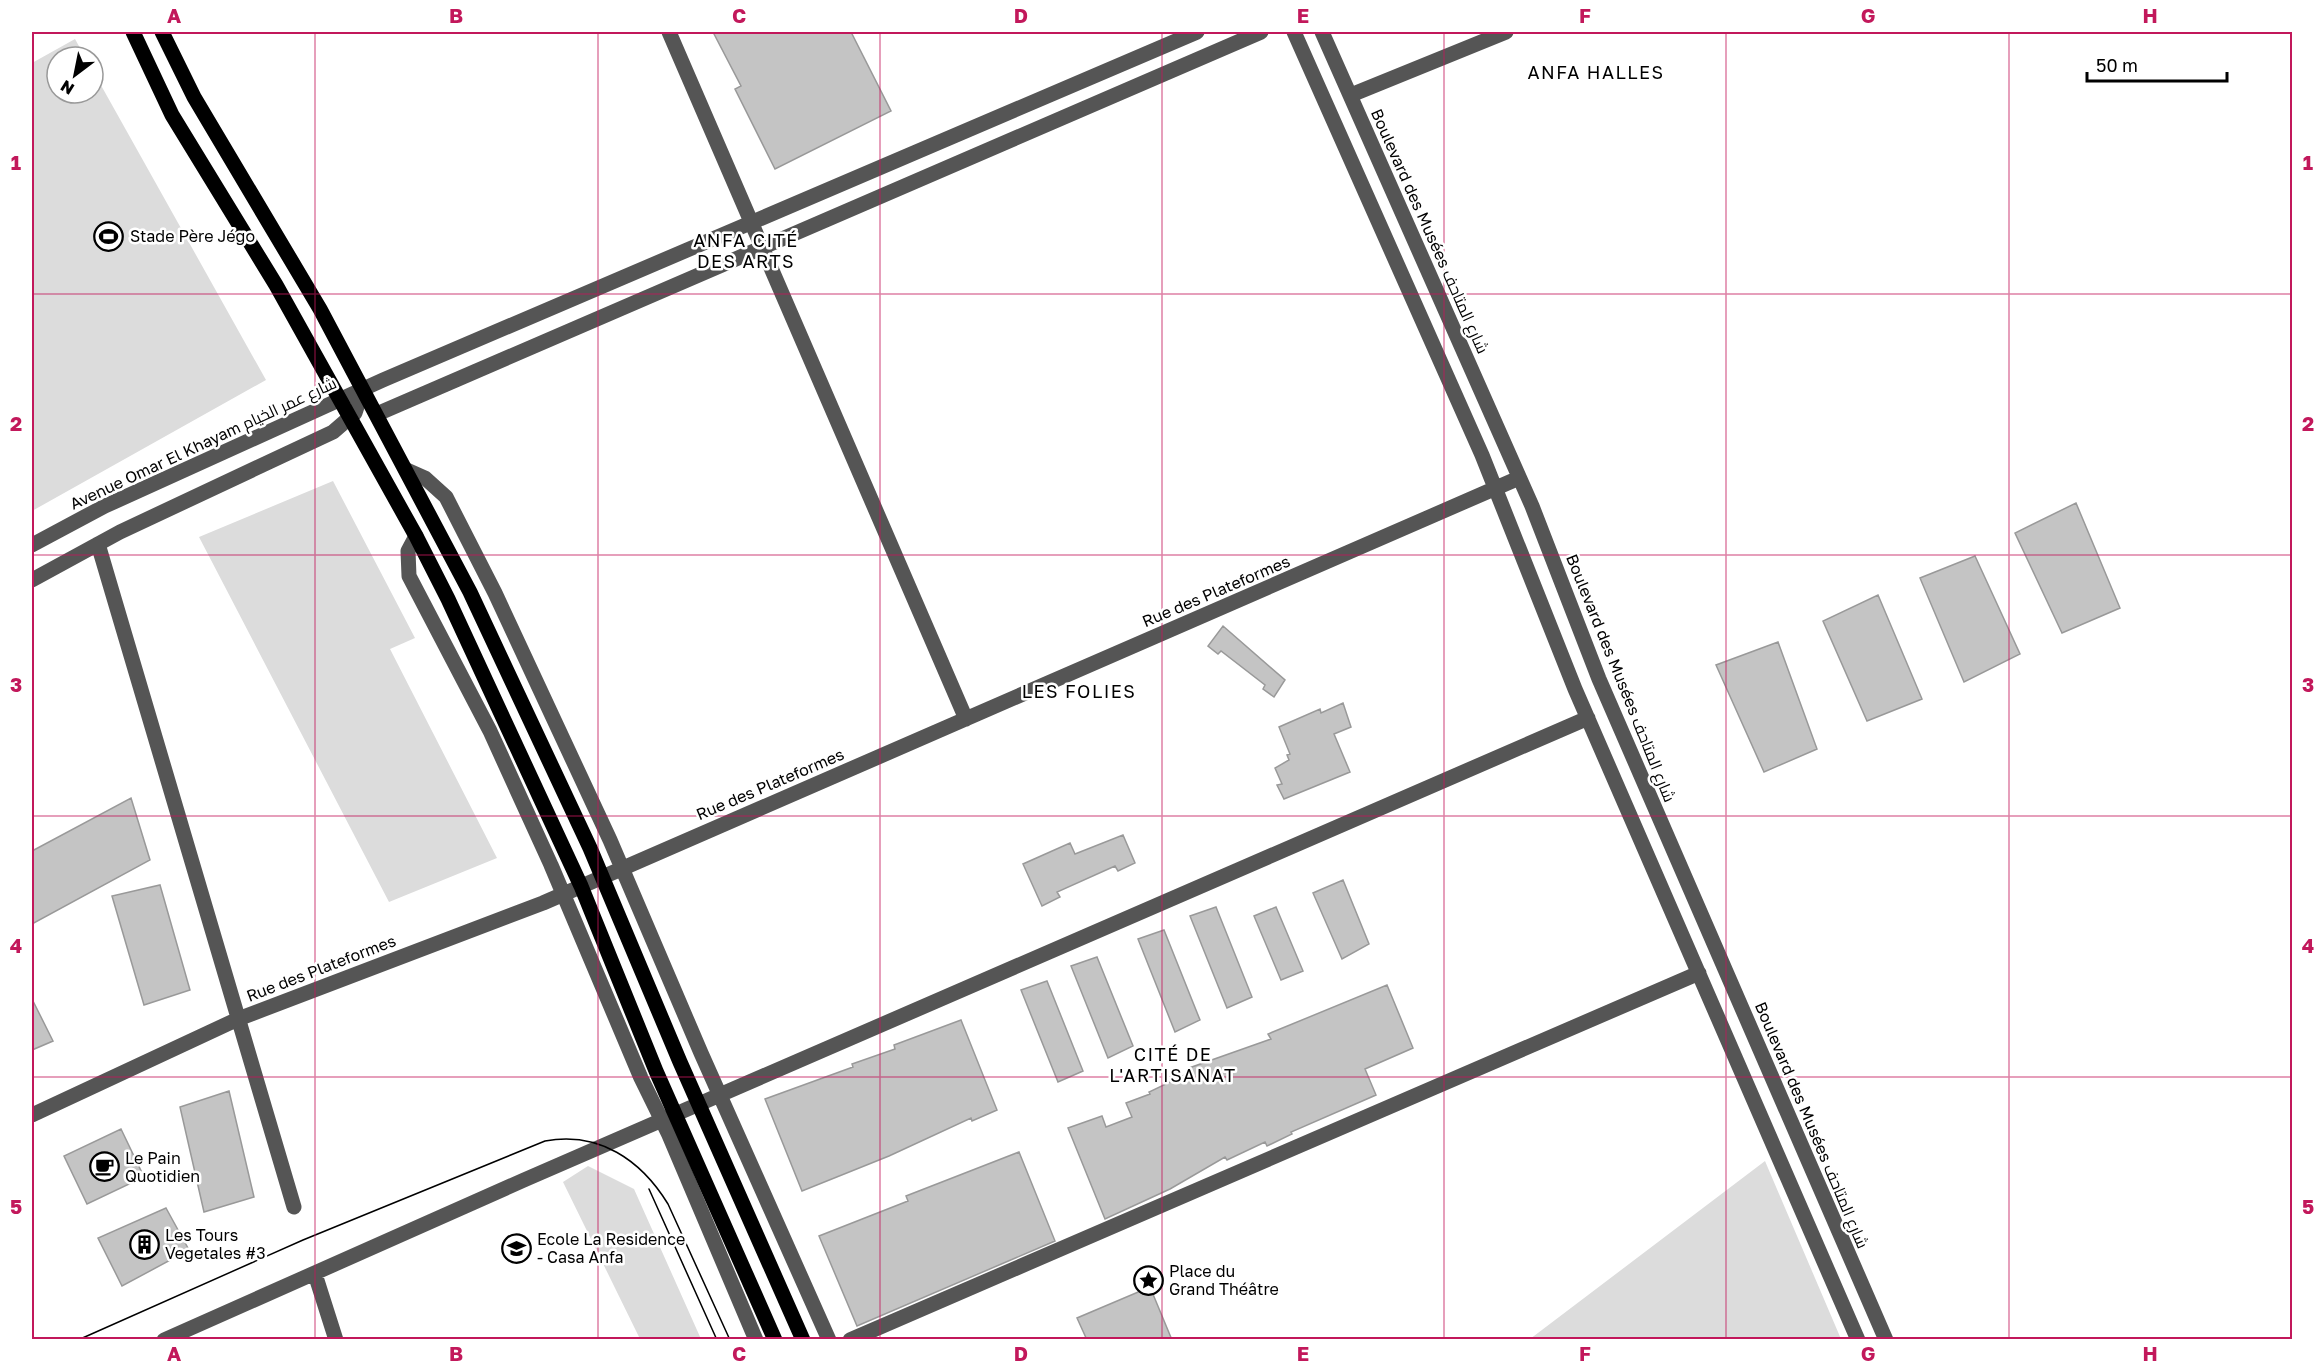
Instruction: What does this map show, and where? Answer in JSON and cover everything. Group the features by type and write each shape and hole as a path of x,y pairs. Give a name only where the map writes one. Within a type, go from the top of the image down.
{"main road":[{"path":"133,32 172,115 276,285 416,536 492,690 581,886 656,1071 677,1114 775,1340"},
{"path":"162,32 199,106 320,309 470,592 603,877 803,1340"}],"street":[{"path":"669,32 966,718"},
{"path":"363,389 1197,32"},
{"path":"377,414 1261,32"},
{"path":"1294,32 1496,489 1588,718 1858,1340"},
{"name":"Boulevard des Musées شارع المتاحف","path":"1322,32 1519,478 1599,679 1886,1340"},
{"path":"1351,95 1506,32"},
{"name":"Avenue Omar El Khayam شارع عمر الخيام","path":"32,545 105,506 363,389"},
{"name":"Avenue Omar El Khayam شارع عمر الخيام","path":"350,420 360,404 363,389"},
{"path":"32,580 98,544 315,442 350,420"},
{"path":"406,470 432,483 451,506 537,680 622,868 700,1053 722,1096 829,1340"},
{"name":"Rue des Plateformes","path":"32,1116 238,1019 563,895 1519,478"},
{"path":"416,536 408,551 409,576 490,731 756,1340"},
{"path":"98,544 294,1207"},
{"path":"164,1340 1588,718"},
{"path":"850,1340 1699,973"},
{"path":"315,1274 336,1340"}],"shaded area":[{"name":"Stade Père Jégo","path":"75,39 78,45 64,45"},
{"name":"Stade Père Jégo","path":"45,56 45,105 105,105 105,92 266,380 32,511 32,63"},
{"path":"333,481 415,638 390,649 497,858 389,902 199,537"},
{"path":"1765,1161 1841,1339 1530,1339"},
{"path":"588,1166 634,1189 701,1339 640,1339 563,1182"}],"building":[{"path":"713,32 851,32 891,111 775,169 735,89 741,86"},
{"path":"2076,503 2120,608 2062,633 2015,533"},
{"path":"1975,556 2020,654 1964,682 1920,578"},
{"path":"1878,595 1922,699 1867,721 1823,621"},
{"path":"1223,626 1285,680 1274,697 1263,689 1265,685 1221,651 1218,654 1208,646"},
{"path":"1778,642 1817,749 1764,772 1716,665"},
{"path":"1343,703 1351,727 1334,734 1350,772 1284,799 1277,785 1282,784 1275,768 1289,760 1287,755 1290,754 1279,727 1320,709 1321,713"},
{"path":"131,798 150,860 32,924 32,851"},
{"path":"1123,835 1135,863 1118,871 1115,866 1057,892 1060,897 1042,906 1023,864 1070,843 1075,854"},
{"path":"1343,880 1369,944 1342,959 1313,893"},
{"path":"160,885 190,990 144,1005 112,896"},
{"path":"1216,907 1252,997 1227,1008 1190,916"},
{"path":"1276,907 1303,971 1281,980 1254,916"},
{"path":"1164,930 1200,1020 1175,1032 1138,939"},
{"path":"1097,957 1133,1046 1108,1058 1071,966"},
{"path":"1047,981 1083,1071 1058,1082 1021,990"},
{"path":"1387,985 1413,1048 1365,1069 1376,1095 1291,1132 1292,1134 1267,1146 1265,1142 1227,1160 1225,1157 1170,1189 1105,1219 1068,1128 1102,1116 1106,1127 1132,1117 1126,1103 1150,1094 1149,1092 1191,1072 1189,1068 1271,1039 1268,1034"},
{"path":"32,999 53,1041 32,1050"},
{"path":"961,1020 997,1110 972,1121 971,1118 889,1156 802,1191 765,1099 853,1067 852,1064 895,1049 894,1045"},
{"path":"229,1091 254,1197 204,1212 180,1107"},
{"path":"121,1129 144,1177 87,1204 64,1156"},
{"path":"1019,1152 1055,1241 857,1326 819,1236 908,1201 906,1196"},
{"name":"Les Tours Vegetales #3","path":"166,1208 189,1250 122,1286 98,1238"},
{"path":"1150,1287 1172,1340 1087,1340 1077,1318"}],"tram line":[{"path":"78,1340 303,1240 545,1141 565,1139 583,1140 617,1152 645,1174 657,1188 668,1204 730,1340"},
{"path":"649,1189 717,1340"}],"place":[{"name":"Stade Père Jégo","path":"109,236"},
{"name":"Le Pain Quotidien","path":"104,1167"},
{"name":"Les Tours Vegetales #3","path":"144,1244"},
{"name":"Ecole La Residence - Casa Anfa","path":"516,1248"},
{"name":"Place du Grand Théâtre","path":"1148,1280"}],"district":[{"name":"ANFA HALLES","path":"1596,73"},
{"name":"ANFA CITÉ DES ARTS","path":"746,251"},
{"name":"LES FOLIES","path":"1079,692"},
{"name":"CITÉ DE L'ARTISANAT","path":"1173,1065"}]}
